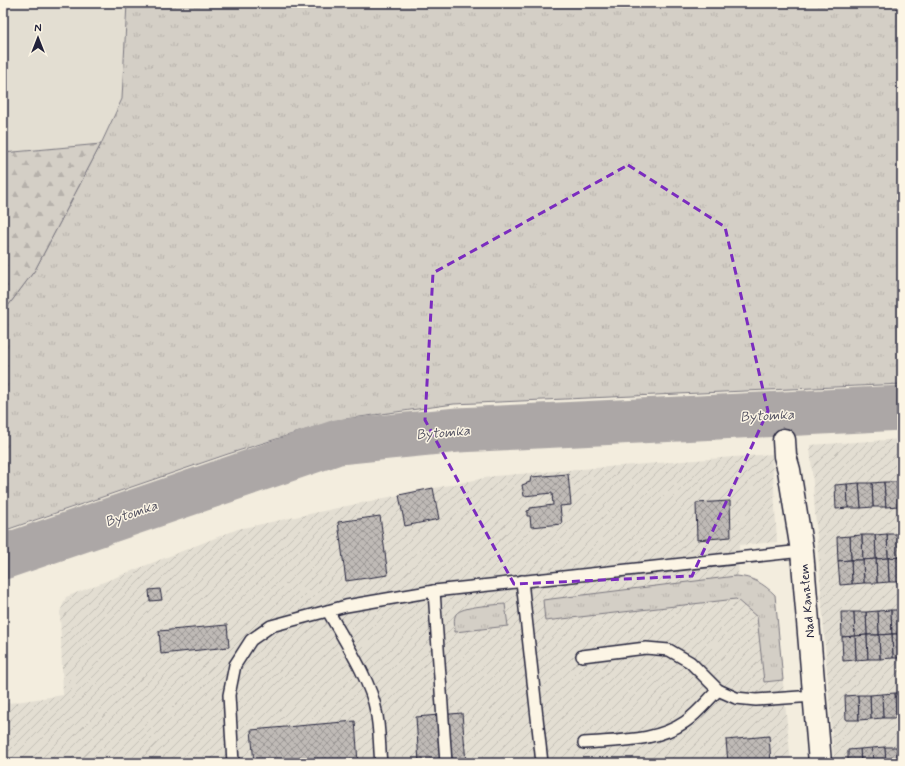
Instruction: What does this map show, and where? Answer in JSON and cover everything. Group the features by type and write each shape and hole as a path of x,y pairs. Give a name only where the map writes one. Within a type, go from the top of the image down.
{"street":[{"name":"Nad Kanałem","path":"784,440 785,456 789,470 802,551 820,763"}],"lane":[{"path":"233,763 229,695 235,665 251,640 271,626 346,606 434,591 802,551"},
{"path":"522,581 542,763"},
{"path":"434,591 446,763"},
{"path":"328,611 360,670 376,710 381,763"},
{"path":"582,656 646,648 669,650 690,662 718,690 736,698 756,700 814,696"},
{"path":"584,743 652,737 669,732 686,721 718,690"}],"highlighted area":[{"path":"628,165 725,227 768,411 692,576 514,584 425,420 433,273"}],"shaded area":[{"path":"3,3 127,3 122,99 101,144 3,153"},
{"path":"902,439 902,763 834,763 810,445"},
{"path":"772,454 777,542 739,545 738,580 776,614 791,763 3,763 3,704 63,695 60,612 66,597 238,529 399,495 495,476"}],"green space":[{"path":"127,3 902,3 902,384 454,404 338,420 228,454 3,531 3,310 8,306 35,270 101,144 122,99"},
{"path":"101,144 35,270 8,306 3,310 3,153"},
{"path":"736,576 757,581 775,595 783,680 764,682 757,617 736,599 545,621 543,600"},
{"path":"505,604 508,626 455,632 454,623 456,614 459,611 479,606"}],"building":[{"path":"568,474 571,505 560,506 562,524 531,527 530,516 527,516 527,511 530,510 530,508 553,505 552,493 524,496 522,485 530,482 531,477"},
{"path":"902,481 902,506 898,506 897,482"},
{"path":"884,482 886,507 873,507 872,483"},
{"path":"884,482 897,482 898,506 886,507"},
{"path":"859,483 872,483 873,507 861,508"},
{"path":"859,483 861,508 848,508 847,484"},
{"path":"847,484 848,508 836,509 835,485"},
{"path":"433,488 439,519 405,526 399,495"},
{"path":"730,501 731,537 697,540 696,503"},
{"path":"380,516 388,575 346,581 338,522"},
{"path":"887,534 899,534 901,557 888,558"},
{"path":"887,534 888,558 876,559 875,535"},
{"path":"899,534 902,534 902,557 901,557"},
{"path":"862,535 863,560 851,560 850,536"},
{"path":"862,535 875,535 876,559 863,560"},
{"path":"850,536 851,560 838,561 837,537"},
{"path":"901,557 902,582 889,582 888,558"},
{"path":"888,558 889,582 877,583 876,559"},
{"path":"876,559 877,583 864,583 863,560"},
{"path":"851,560 863,560 864,583 852,584"},
{"path":"851,560 852,584 840,585 838,561"},
{"path":"160,589 162,600 150,601 149,590"},
{"path":"891,610 892,634 879,635 878,611"},
{"path":"891,610 902,610 902,634 892,634"},
{"path":"878,611 879,635 867,635 866,612"},
{"path":"841,612 854,612 855,636 842,637"},
{"path":"854,612 866,612 867,635 855,636"},
{"path":"227,625 229,647 161,654 159,631"},
{"path":"892,634 902,634 902,658 893,658"},
{"path":"892,634 893,658 880,659 879,635"},
{"path":"867,635 868,659 856,660 855,636"},
{"path":"867,635 879,635 880,659 868,659"},
{"path":"855,636 856,660 843,661 842,637"},
{"path":"895,693 902,693 902,717 896,718"},
{"path":"895,693 896,718 883,718 882,694"},
{"path":"882,694 883,718 871,719 870,695"},
{"path":"858,695 859,720 846,720 845,696"},
{"path":"858,695 870,695 871,719 859,720"},
{"path":"462,713 466,763 419,763 416,717"},
{"path":"355,721 358,763 254,763 251,730"},
{"path":"769,736 771,763 728,763 726,740"},
{"path":"902,746 902,763 898,763 897,747"},
{"path":"885,747 886,763 873,763 872,748"},
{"path":"885,747 897,747 898,763 886,763"},
{"path":"872,748 873,763 861,763 860,749"},
{"path":"860,749 861,763 848,763 848,750"}],"waterway":[{"name":"Bytomka","path":"3,557 338,442 458,430 902,408"}]}
